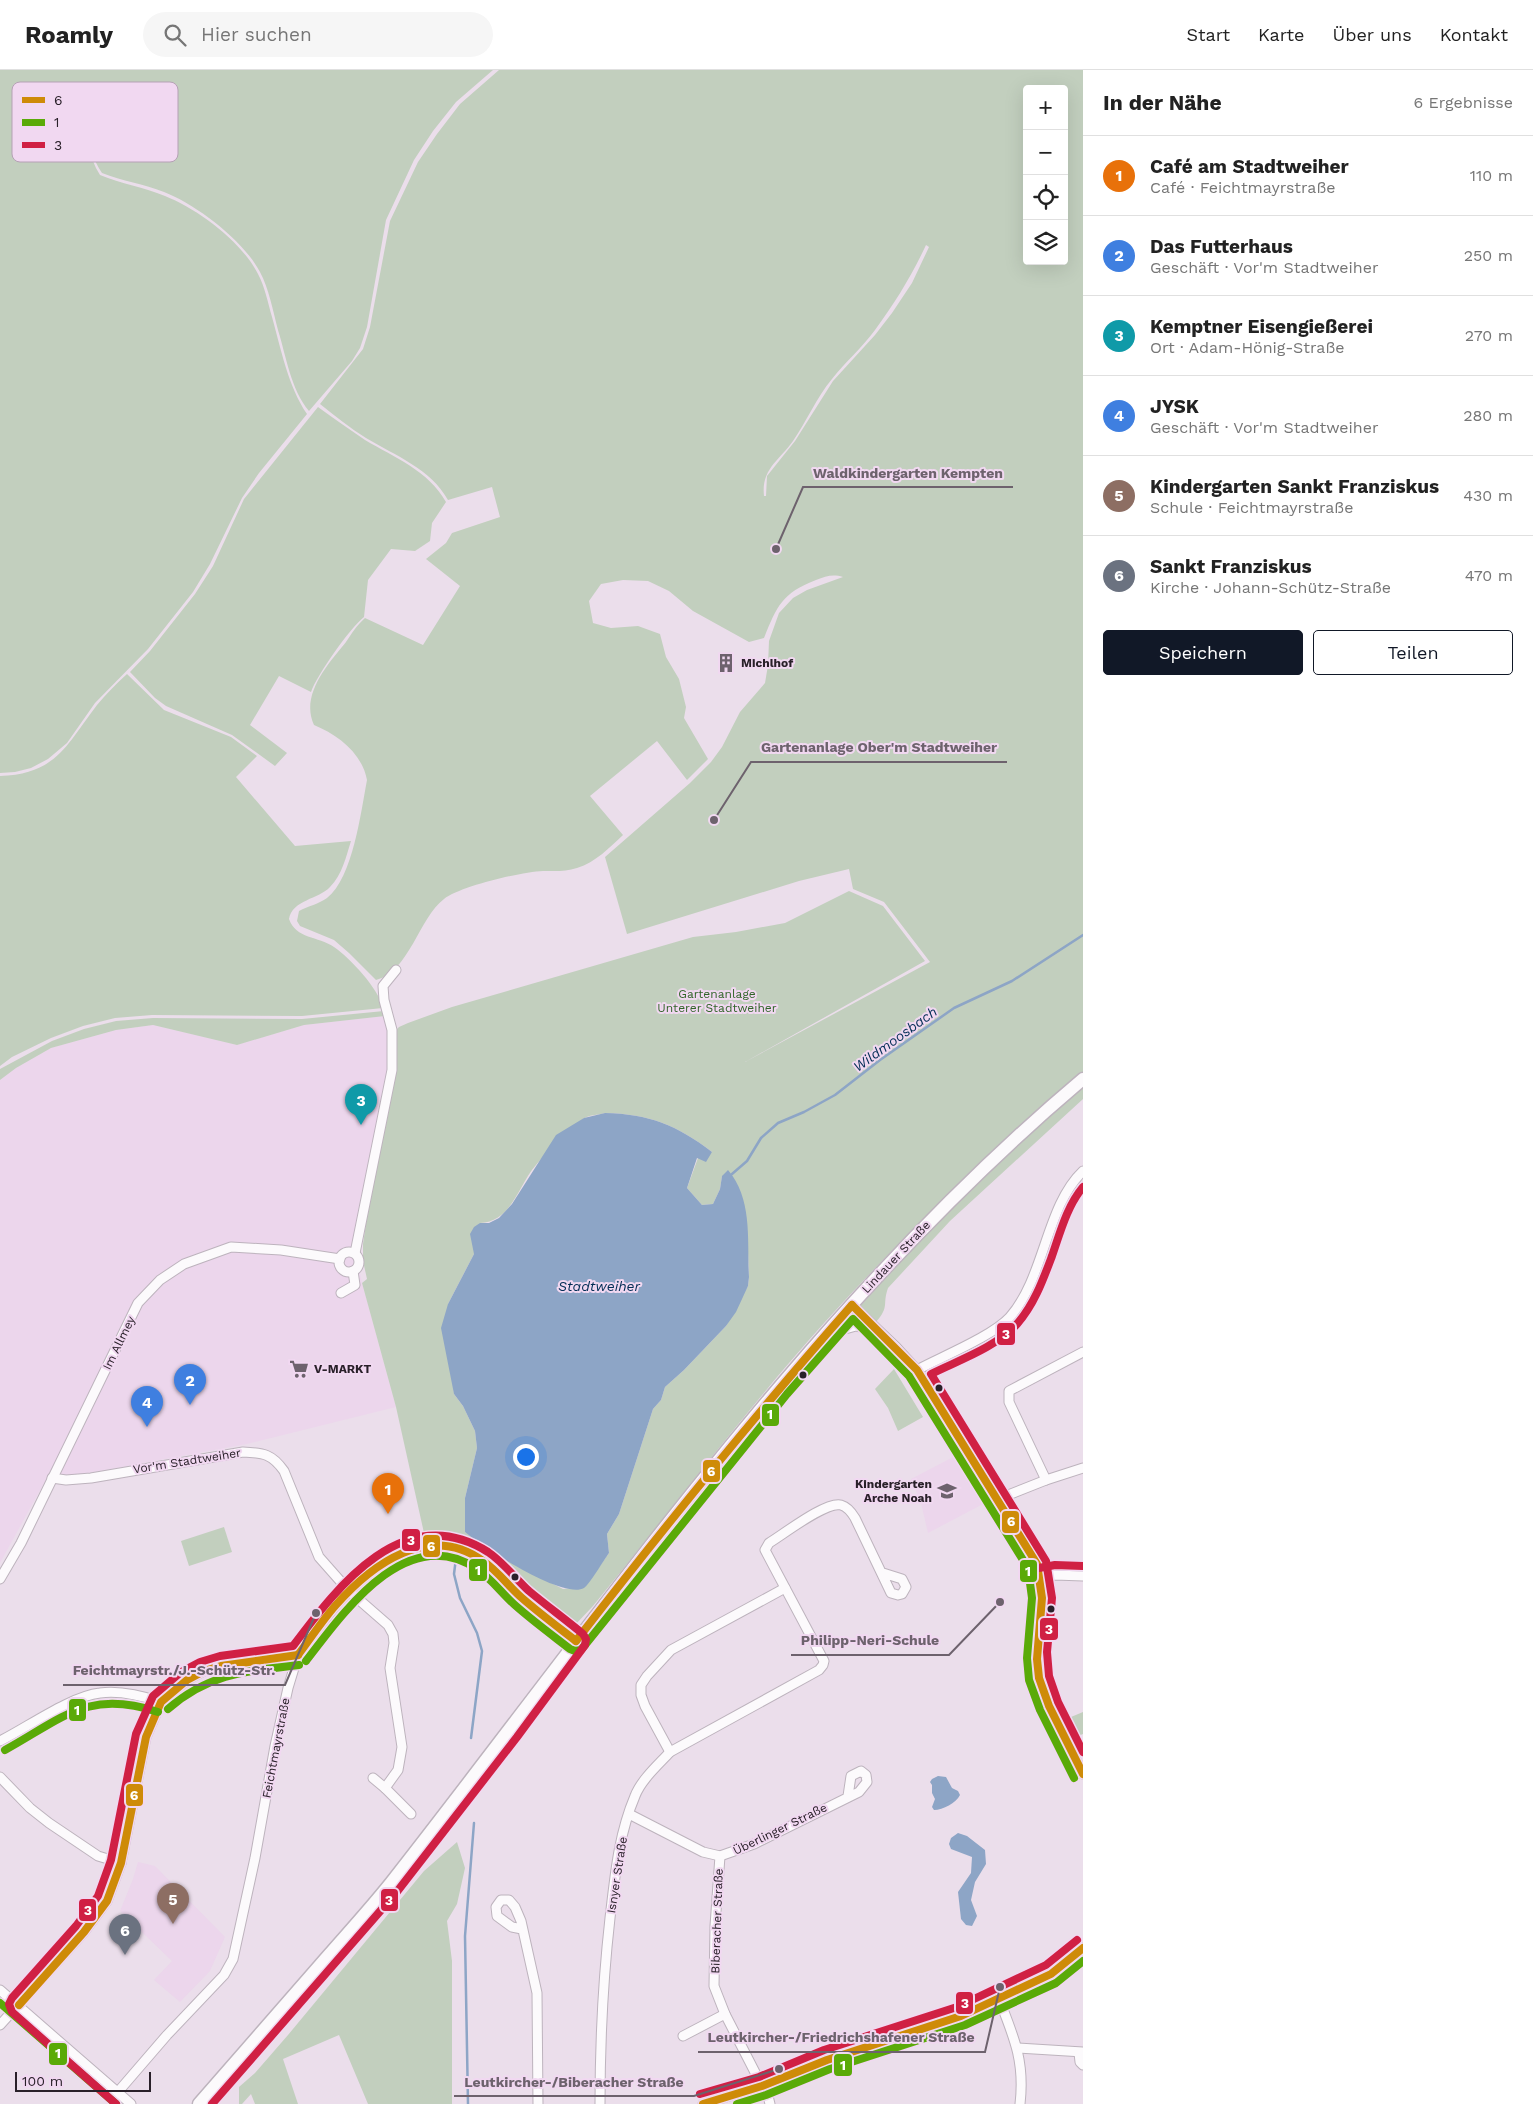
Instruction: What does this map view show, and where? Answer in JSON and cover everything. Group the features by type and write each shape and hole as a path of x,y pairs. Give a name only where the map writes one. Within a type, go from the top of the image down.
{"main road":[{"name":"Lindauer Straße","path":"200,2103 388,1887 645,1552 810,1351 928,1222 1039,1116 1083,1079"}],"street":[{"path":"355,1253 392,1070 392,1030 384,1000 383,986 396,970"},
{"path":"916,1370 990,1332 1009,1319 1022,1301 1030,1284 1064,1198 1077,1176 1083,1171"},
{"name":"Im Allmey","path":"0,1579 21,1543 138,1304 160,1280 184,1264 231,1247 282,1250 340,1259"},
{"path":"341,1293 355,1285 353,1271 359,1264 359,1258 355,1253 346,1252 340,1259 340,1265 344,1270 353,1271"},
{"path":"852,1305 916,1370 1029,1551 1041,1578 1042,1610 1036,1645 1038,1675 1059,1727 1083,1774"},
{"path":"824,1335 856,1326 878,1330"},
{"path":"1046,1480 1009,1402 1008,1396 1010,1392 1083,1352"},
{"name":"Vor'm Stadtweiher","path":"52,1478 66,1480 91,1478 243,1452 262,1453 276,1459 284,1471 319,1557 349,1591 388,1625 393,1634 394,1643 390,1668 402,1747 398,1770 385,1788"},
{"path":"998,1499 1046,1480 1082,1470"},
{"path":"670,1752 645,1706 641,1695 641,1685 646,1676 671,1650 785,1588 765,1550 769,1543 828,1506 841,1505 852,1513 883,1573"},
{"name":"Feichtmayrstraße","path":"117,2093 167,2035 224,1975 233,1959 255,1858 275,1746 298,1654 349,1591 366,1576 401,1553 427,1545 456,1548 483,1561 523,1599 576,1641"},
{"path":"1041,1578 1055,1575 1083,1576"},
{"name":"Isnyer Straße","path":"600,2104 600,2024 607,1937 619,1845 635,1795 670,1752 819,1670 824,1665 824,1660 785,1588"},
{"path":"0,2025 84,1932 102,1908 113,1886 121,1863 146,1737 161,1702 187,1680 204,1671 221,1666 298,1654"},
{"path":"0,1741 63,1706 98,1693 108,1692 144,1697 161,1702"},
{"path":"0,1777 30,1808 49,1823 98,1856 121,1863"},
{"path":"373,1778 411,1814"},
{"name":"Überlinger Straße","path":"629,1814 703,1852 720,1856 754,1844 848,1796"},
{"name":"Biberacher Straße","path":"720,1856 714,1926 714,1986 725,2014 764,2085 770,2104"},
{"path":"522,1929 537,1993 538,2104"},
{"path":"703,2104 764,2085 828,2060 961,2016 999,2000 1051,1974 1083,1948"},
{"path":"0,1990 131,2104"},
{"path":"999,2000 1018,2048 1023,2083 1020,2104"},
{"path":"683,2036 725,2014"},
{"path":"1018,2048 1081,2052 1080,2062 1083,2065"}],"shaded area":[{"path":"385,1016 389,1030 389,1070 354,1244 362,1283 396,1407 247,1444 67,1477 49,1474 0,1563 0,1080 16,1068 51,1048 116,1030 153,1025 237,1045 304,1025"},
{"name":"Kindergarten Arche Noah","path":"957,1455 985,1503 928,1533 921,1503 911,1479"},
{"path":"138,1862 155,1866 225,1937 210,1971 180,2002 154,1980 172,1961 120,1911"}],"green space":[{"path":"0,70 493,70 456,102 433,131 414,160 386,220 367,327 360,348 352,361 309,411 293,383 263,279 252,260 242,248 218,225 191,205 156,189 102,173 96,162 178,162 178,82 12,82 12,162 93,162 100,175 157,193 191,209 218,228 241,250 258,274 290,379 307,414 259,473 242,498 210,564 193,592 148,649 95,703 67,743 48,759 31,768 0,773"},
{"name":"Gartenanlage Unterer Stadtweiher","path":"499,70 1083,70 1083,1073 949,1193 825,1322 707,1463 593,1606 575,1625 472,1542 424,1533 396,1407 362,1283 367,1279 363,1261 363,1244 394,1032 399,1027 408,1023 452,1007 693,937 736,932 785,923 849,891 883,906 925,961 745,1062 930,962 884,902 853,889 849,869 799,881 627,934 605,857 690,783 711,762 722,747 740,712 765,683 769,641 779,613 793,598 807,590 843,577 836,576 816,580 795,590 777,609 764,638 749,642 693,611 669,591 648,581 623,580 601,584 589,601 593,623 611,628 638,626 660,634 666,657 679,679 686,707 684,718 708,759 687,780 657,741 590,796 623,835 607,850 590,862 573,869 533,872 506,877 452,894 435,908 397,967 387,975 376,980 334,940 300,926 297,921 299,911 327,898 336,888 343,875 350,860 359,826 367,780 360,761 348,746 332,734 314,725 311,714 311,702 318,680 331,660 365,618 423,645 460,586 426,559 446,543 452,533 500,517 492,487 448,500 432,480 412,464 360,434 320,404 363,349 370,327 390,221 418,162 460,104","holes":["926,245 929,247 912,283 875,335 833,381 795,441 767,476 766,496 764,496 765,479 768,472 793,441 826,386 870,337 882,320 903,289","605,1113 635,1116 662,1123 687,1135 712,1152 698,1158 687,1188 702,1205 713,1204 720,1189 722,1176 748,1252 749,1277 748,1286 726,1326 665,1387 661,1400 653,1409 619,1514 607,1534 609,1553 585,1587 563,1589 502,1558 465,1532 465,1498 477,1448 475,1431 463,1406 454,1394 448,1304 474,1254 480,1223 491,1221 507,1209 536,1165 572,1128 585,1118"]},
{"path":"318,407 365,440 421,473 439,491 446,502 432,523 430,541 415,551 391,549 368,580 364,617 334,652 311,692 279,676 250,725 287,753 275,766 232,735 166,706 155,698 130,672 150,651 195,594 213,566 244,499"},
{"path":"127,674 164,710 231,737 257,756 236,777 295,846 351,841 338,877 325,891 295,908 289,919 292,925 302,934 328,943 348,959 370,983 383,1008 302,1016 152,1015 115,1018 83,1026 51,1038 12,1057 0,1066 0,776 35,770 48,763 68,744 100,701"},
{"path":"384,1011 385,1016 304,1025 237,1045 153,1025 116,1030 51,1048 16,1068 0,1080 0,1069 52,1041 84,1029 116,1021 153,1018 302,1019"},
{"path":"1083,1086 1083,1099 950,1221 888,1288 883,1312 876,1322 860,1306 968,1192"},
{"path":"894,1369 923,1417 898,1431 888,1408 875,1389"},
{"path":"224,1527 232,1552 189,1566 181,1541"},
{"path":"1083,1712 1083,1734 1078,1736 1071,1717"},
{"path":"457,1842 465,1868 457,1904 447,1921 452,1961 452,2104 368,2104 339,2035 283,2059 298,2104 255,2104 251,2094 242,2104 239,2104 239,2087 255,2073 288,2035 424,1871"}],"water":[{"name":"Stadtweiher","path":"605,1113 635,1116 662,1123 687,1135 712,1152 706,1162 697,1158 687,1188 702,1205 713,1204 720,1189 722,1176 728,1170 742,1194 745,1207 749,1277 748,1286 736,1312 726,1326 665,1387 661,1400 653,1409 619,1514 607,1534 609,1553 586,1586 574,1590 542,1580 523,1570 488,1549 465,1532 465,1498 477,1448 475,1431 463,1406 454,1394 441,1328 448,1304 474,1254 470,1234 474,1227 480,1223 489,1223 499,1218 512,1204 556,1135 584,1118"},
{"path":"938,1776 946,1777 952,1788 958,1791 960,1795 949,1806 934,1810 932,1807 935,1799 930,1782"},
{"path":"958,1833 967,1836 985,1850 986,1864 975,1882 971,1900 977,1916 972,1926 966,1925 961,1919 958,1892 971,1873 972,1857 951,1849 949,1844 951,1838"}],"waterway":[{"name":"Wildmoosbach","path":"732,1174 747,1161 761,1138 778,1123 804,1112 835,1095 880,1060 954,1008 1012,981 1083,935"},
{"path":"456,1558 454,1574 460,1598 477,1633 482,1651 471,1738"},
{"path":"468,2104 465,1936 474,1823"}],"transit line":[{"name":"3","path":"1083,1187 1068,1211 1041,1283 1023,1317 1008,1332 988,1347 931,1374 1046,1561 1052,1598 1047,1652 1049,1676 1058,1702 1083,1752"},
{"name":"6","path":"852,1305 917,1370 1037,1564 1042,1598 1037,1659 1039,1678 1049,1706 1083,1774"},
{"name":"6","path":"576,1641 711,1471 852,1305"},
{"name":"1","path":"306,1661 338,1620 379,1579 402,1564 426,1556 451,1557 477,1569 488,1577 516,1606 543,1628 570,1649 575,1651 581,1650 787,1394 853,1319 909,1376 1028,1568 1032,1598 1027,1658 1029,1680 1040,1710 1074,1778"},
{"name":"3","path":"116,2104 12,2012 9,2004 12,1998 76,1926 98,1896 111,1860 136,1734 153,1696 181,1672 200,1662 220,1656 293,1646 352,1576 376,1557 401,1543 428,1536 457,1538 488,1552 529,1591 583,1634 586,1639 585,1645 517,1737 396,1893 212,2104"},
{"name":"6","path":"298,1655 335,1606 366,1576 384,1563 403,1553 422,1547 442,1546 463,1550 483,1561 494,1569 528,1604 576,1641"},
{"name":"3","path":"1039,1568 1055,1565 1083,1566"},
{"name":"6","path":"19,2005 84,1932 107,1901 121,1863 146,1737 161,1702 187,1680 204,1671 221,1666 298,1655"},
{"name":"1","path":"168,1709 183,1697 214,1681 246,1672 299,1665"},
{"name":"1","path":"5,1750 60,1718 94,1705 134,1706 158,1712"},
{"name":"3","path":"700,2094 759,2077 824,2050 957,2007 1046,1965 1077,1940"},
{"name":"6","path":"703,2104 762,2086 827,2060 961,2016 1051,1974 1083,1948"},
{"name":"1","path":"737,2104 766,2095 830,2069 965,2025 1056,1983 1083,1961"},
{"name":"1","path":"0,2003 116,2104"}],"place":[{"name":"Waldkindergarten Kempten","path":"776,549"},
{"name":"Michlhof","path":"726,663"},
{"name":"Gartenanlage Ober'm Stadtweiher","path":"714,820"},
{"name":"Kemptner Eisengießerei","path":"361,1125"},
{"name":"V-MARKT","path":"299,1369"},
{"name":"Das Futterhaus","path":"190,1405"},
{"name":"JYSK","path":"147,1427"},
{"name":"Kindergarten Arche Noah","path":"947,1491"},
{"name":"Café am Stadtweiher","path":"388,1514"},
{"name":"Philipp-Neri-Schule","path":"1000,1602"},
{"name":"Feichtmayrstr./J.-Schütz-Str.","path":"316,1613"},
{"name":"Kindergarten Sankt Franziskus","path":"173,1924"},
{"name":"Sankt Franziskus","path":"125,1955"},
{"name":"Leutkircher-/Friedrichshafener Straße","path":"1000,1987"},
{"name":"Leutkircher-/Biberacher Straße","path":"779,2069"}]}
